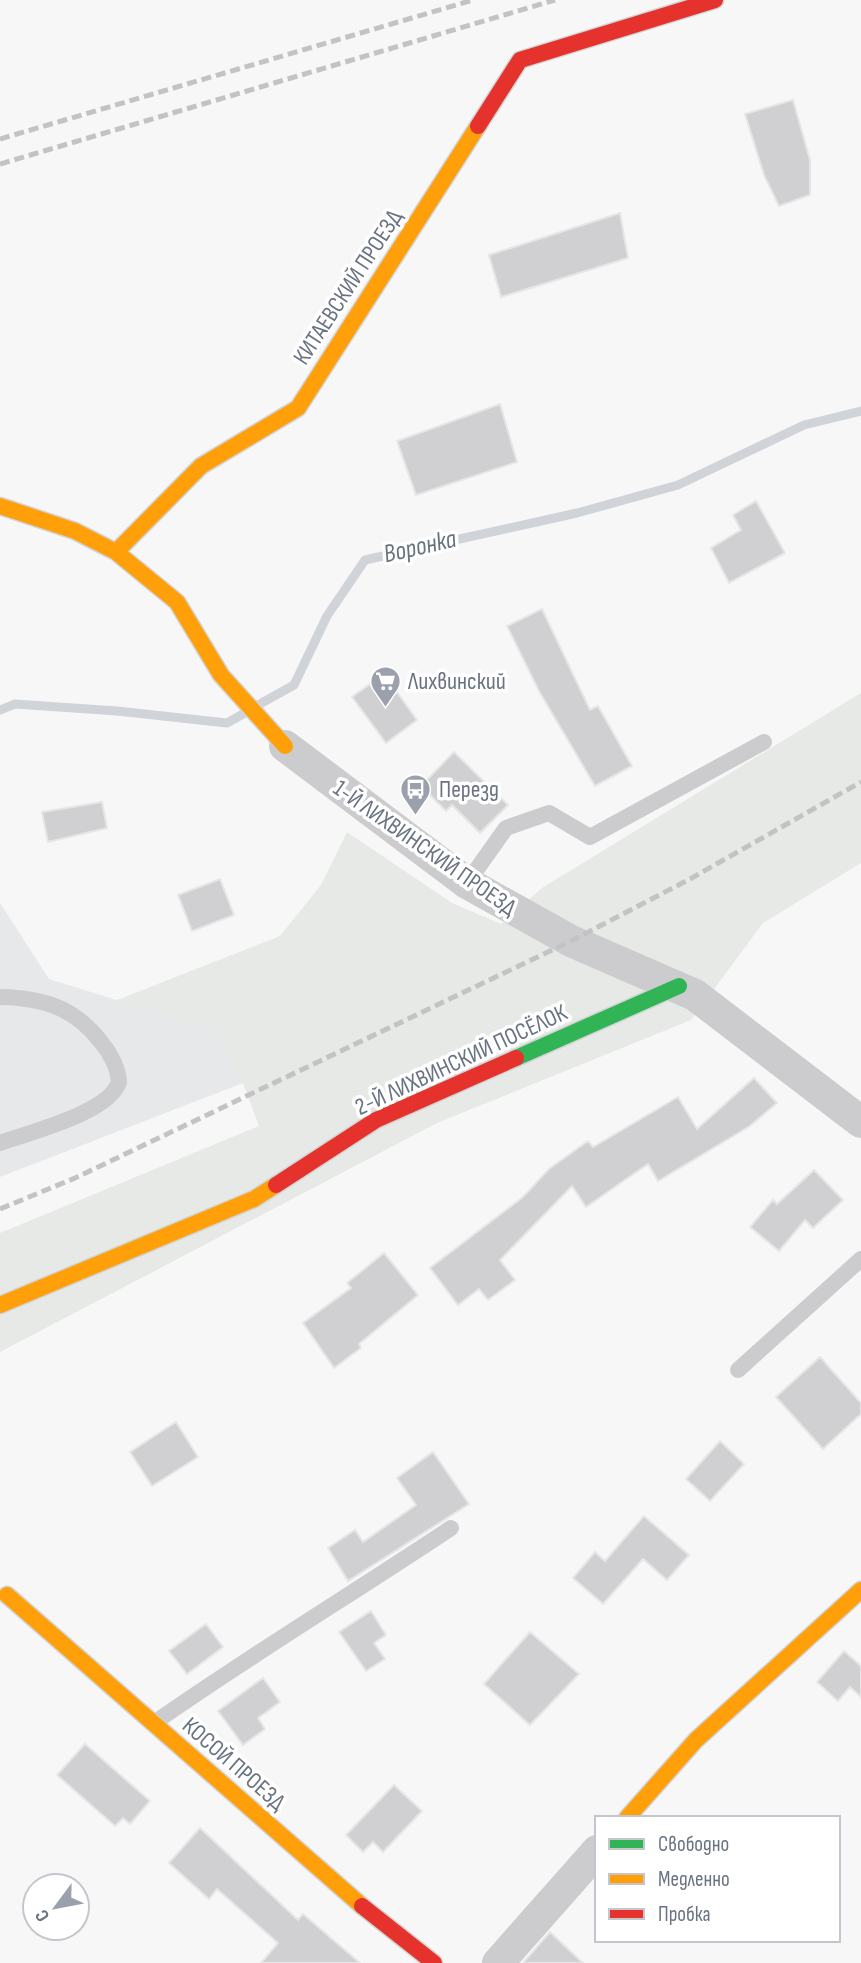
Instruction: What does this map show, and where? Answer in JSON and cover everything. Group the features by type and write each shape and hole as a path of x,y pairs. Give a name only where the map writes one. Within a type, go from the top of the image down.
{"street":[{"name":"КИТАЕВСКИЙ ПРОЕЗД","path":"116,552 201,466 298,408 520,60 715,0"},
{"path":"0,506 75,531 116,552"},
{"name":"1-Й ЛИХВИНСКИЙ ПРОЕЗД","path":"116,552 177,602 221,676 285,746 467,883 571,941 679,986 712,1005 859,1118"},
{"name":"2-Й ЛИХВИНСКИЙ ПОСЁЛОК","path":"0,1305 254,1199 376,1119 679,986"},
{"path":"628,1816 696,1740 861,1590"},
{"name":"КОСОЙ ПРОЕЗД","path":"8,1595 345,1892 434,1963"},
{"path":"498,1963 595,1853"}],"lane":[{"path":"467,883 506,828 549,813 590,838 764,742"},
{"path":"0,997 33,998 69,1010 104,1046 116,1067 119,1082 110,1096 93,1109 0,1143"},
{"path":"738,1370 861,1259"},
{"path":"154,1723 257,1651 335,1605 451,1528"}],"shaded area":[{"path":"861,693 861,863 763,923 691,1020 437,1123 0,1352 0,1233 259,1126 243,1083 216,1032 117,1000 280,936 321,885 347,832 452,903 501,924 542,888"},
{"path":"0,903 49,979 216,1031 243,1083 0,1177"}],"building":[{"path":"793,100 810,160 810,195 779,206 764,175 745,114"},
{"path":"620,213 628,258 501,297 489,255"},
{"path":"500,404 517,462 416,495 397,441"},
{"path":"756,501 785,553 729,583 711,548 741,530 733,515"},
{"path":"542,609 590,710 598,706 632,766 595,786 539,691 507,626"},
{"name":"Лихвинский","path":"384,674 417,720 386,743 352,697"},
{"path":"454,752 508,805 480,833 452,805 446,811 421,786"},
{"path":"102,802 107,828 48,842 42,812"},
{"path":"220,879 234,915 192,931 178,895"},
{"path":"754,1078 777,1103 750,1126 658,1181 648,1164 586,1207 572,1186 500,1260 515,1280 488,1300 479,1289 458,1305 430,1268 523,1197 549,1169 588,1141 593,1147 678,1097 697,1129"},
{"path":"814,1170 843,1200 813,1228 805,1220 779,1251 750,1227 773,1200 777,1204"},
{"path":"384,1253 418,1295 359,1344 361,1348 334,1368 303,1323 351,1288 347,1283"},
{"path":"820,1357 861,1403 861,1414 823,1449 776,1397"},
{"path":"176,1422 198,1457 152,1486 130,1452"},
{"path":"720,1441 744,1464 710,1501 686,1479"},
{"path":"433,1452 469,1504 348,1581 328,1548 355,1530 363,1542 416,1505 397,1478"},
{"path":"644,1516 689,1555 667,1580 643,1559 603,1604 573,1578 595,1552 605,1561"},
{"path":"371,1611 386,1635 374,1643 385,1659 366,1671 339,1632"},
{"path":"206,1624 223,1647 187,1674 169,1651"},
{"path":"530,1632 579,1674 530,1725 484,1684"},
{"path":"844,1651 861,1666 861,1697 850,1687 838,1701 817,1682"},
{"path":"263,1678 280,1702 258,1718 265,1729 243,1745 218,1711"},
{"path":"85,1744 150,1801 130,1824 123,1818 115,1826 57,1775"},
{"path":"394,1785 422,1811 383,1852 373,1842 363,1852 346,1835"},
{"path":"200,1828 298,1920 303,1914 360,1963 261,1963 278,1943 217,1889 209,1899 169,1863"},
{"path":"550,1932 583,1963 523,1963"}],"waterway":[{"name":"Воронка","path":"258,705 294,685 327,616 365,560 577,513 678,485 804,425 861,411"},
{"name":"Воронка","path":"0,710 15,704 117,711 227,723 243,714"}],"railway":[{"path":"0,139 473,0"},
{"path":"0,164 555,0"},
{"path":"0,1209 75,1178 571,941 690,879 861,782"}],"traffic: fast":[{"path":"516,1058 679,986"}],"traffic: slow":[{"path":"116,552 201,466 298,408 478,126"},
{"path":"0,506 75,531 116,552 177,602 221,675 285,746"},
{"path":"0,1305 254,1199 276,1185"},
{"path":"629,1816 696,1740 861,1590"},
{"path":"7,1595 362,1906"}],"traffic: jam":[{"path":"478,126 520,60 715,0"},
{"path":"276,1185 376,1120 516,1058"},
{"path":"362,1906 434,1963"}],"place":[{"name":"Лихвинский","path":"385,708"},
{"name":"Перезд","path":"416,816"}]}
